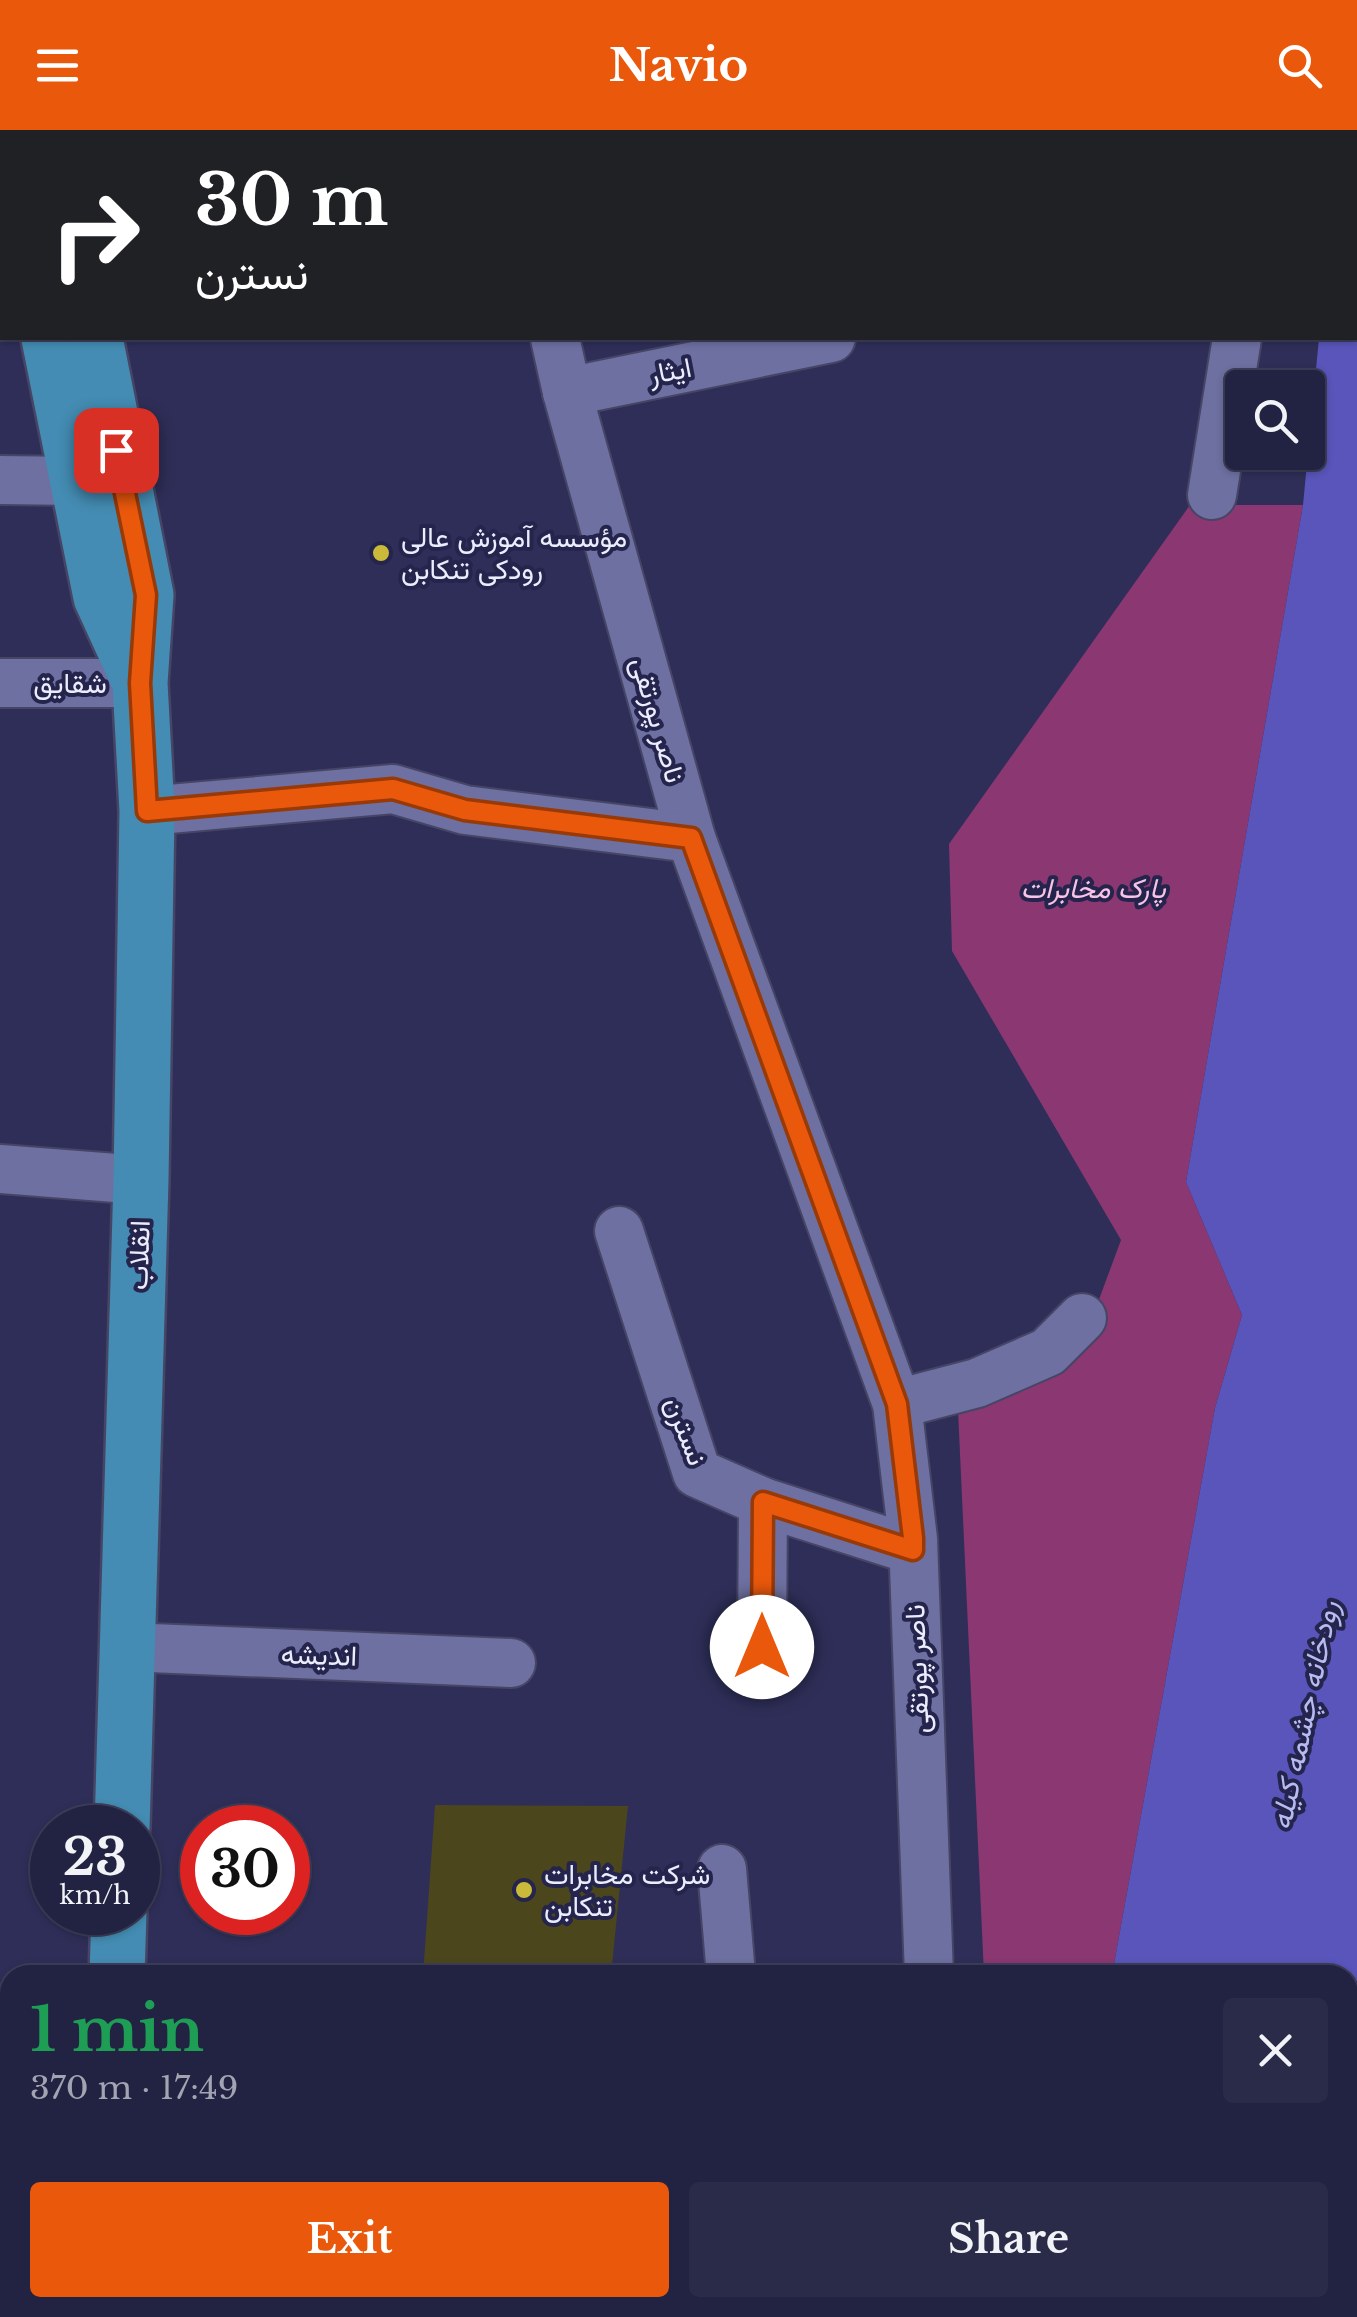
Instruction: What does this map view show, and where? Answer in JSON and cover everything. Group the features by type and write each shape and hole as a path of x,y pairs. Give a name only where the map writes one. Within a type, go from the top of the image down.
{"main road":[{"name":"انقلاب","path":"49,340 101,597 140,683"},
{"name":"انقلاب","path":"95,340 146,595 140,683 147,811 141,1180 123,1805"},
{"path":"118,1965 119,1935"}],"street":[{"name":"ناصر پورتقی","path":"555,340 566,392 691,838 897,1404 913,1550 929,1965"},
{"name":"ایثار","path":"566,392 820,340"},
{"path":"1212,495 1237,340"},
{"path":"0,480 77,481"},
{"name":"شقایق","path":"0,683 140,683"},
{"path":"147,811 393,789 465,810 691,838"},
{"path":"0,1169 141,1180"},
{"name":"نسترن","path":"619,1230 697,1473 763,1502 913,1550"},
{"path":"897,1404 978,1383 1048,1352 1082,1318"},
{"path":"762,1647 763,1502"},
{"name":"اندیشه","path":"127,1647 511,1664"},
{"path":"722,1870 730,1965"}],"green space":[{"name":"پارک مخابرات","path":"1190,505 1303,505 1186,1182 1242,1315 1215,1408 1114,1965 984,1965 958,1410 1081,1348 1121,1240 952,951 949,844"}],"water":[{"name":"رودخانه چشمه کیله","path":"1319,340 1357,340 1357,1965 1114,1965 1215,1408 1242,1315 1186,1182 1306,470 1325,470 1325,370 1316,370"}],"building":[{"name":"شرکت مخابرات تنکابن","path":"435,1805 628,1806 612,1965 424,1965"}],"place":[{"name":"مؤسسه آموزش عالی رودکی تنکابن","path":"381,553"},
{"name":"شرکت مخابرات تنکابن","path":"524,1890"}],"route":[{"path":"116,450 146,595 140,683 147,811 393,789 465,810 691,838 897,1404 913,1538 913,1550 763,1502 762,1647"}]}
